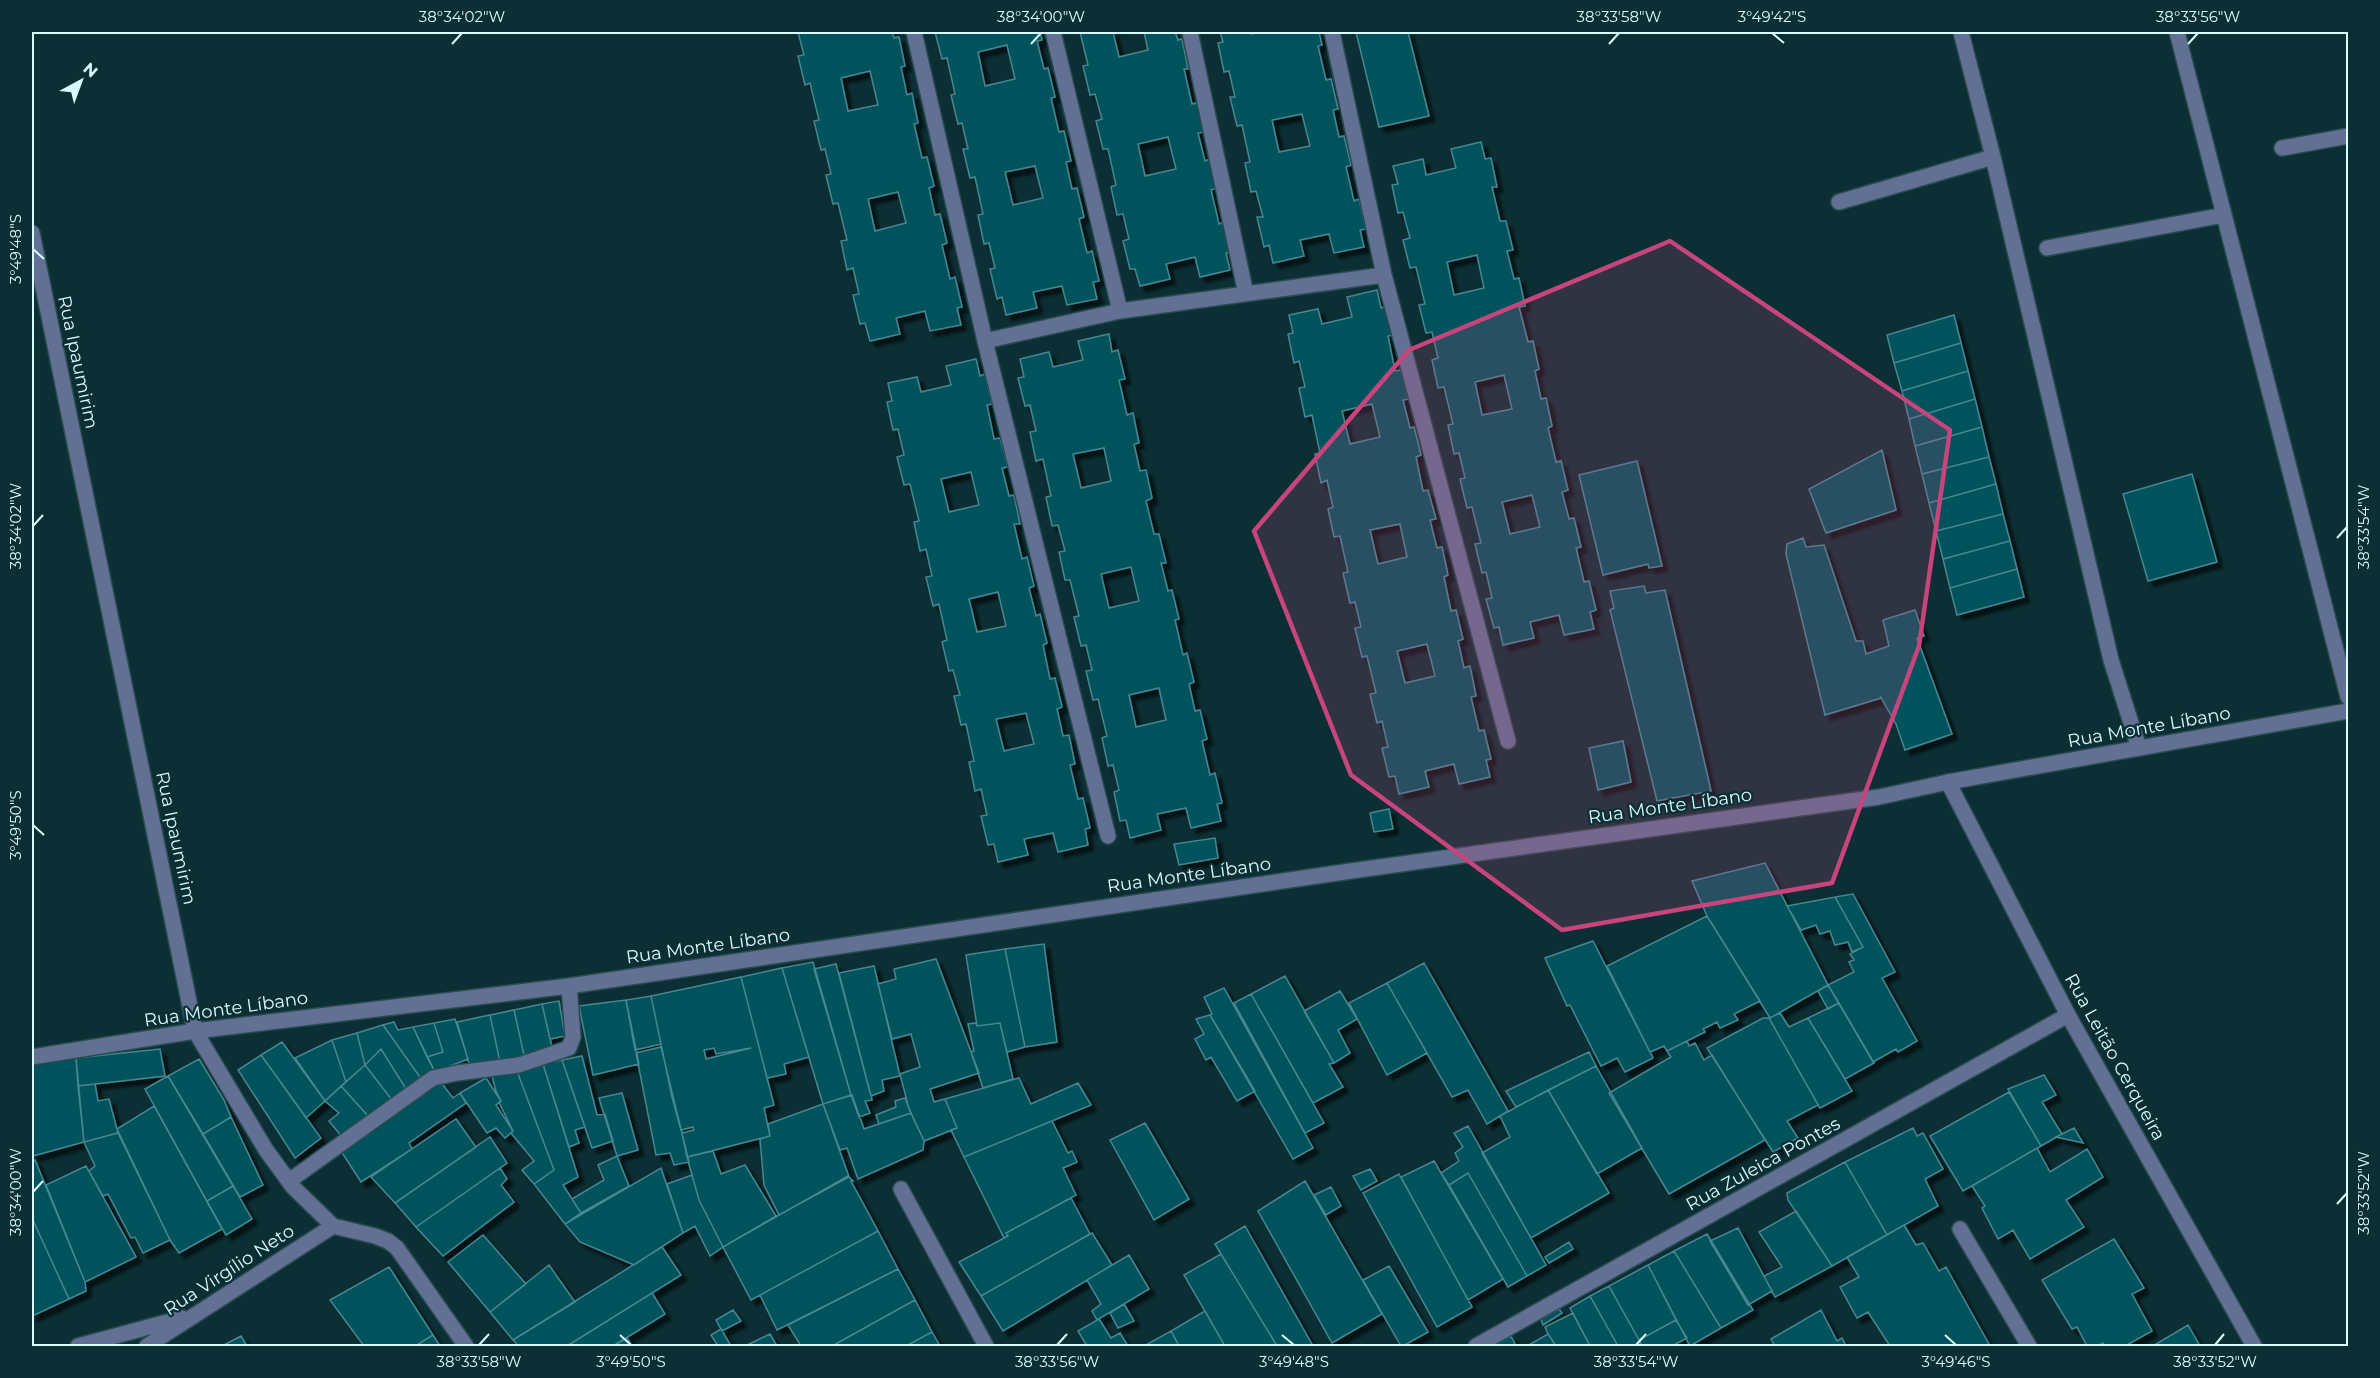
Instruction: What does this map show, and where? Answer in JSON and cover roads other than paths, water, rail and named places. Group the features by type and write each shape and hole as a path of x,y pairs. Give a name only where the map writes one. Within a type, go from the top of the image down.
{"street":[{"path":"914,32 985,341 1108,836"},
{"path":"1053,32 1120,311"},
{"path":"1190,32 1246,294"},
{"path":"1332,32 1384,275 1508,741"},
{"path":"1961,32 1993,157 2111,660 2139,748"},
{"path":"2177,32 2349,697"},
{"path":"2282,148 2349,136"},
{"path":"1839,202 1993,157"},
{"path":"2047,248 2224,215"},
{"name":"Rua Ipaumirim","path":"32,232 195,1031 266,1150 289,1181 333,1226"},
{"path":"985,341 1120,311 1384,275"},
{"name":"Rua Monte Líbano","path":"32,1057 195,1031 569,987 1339,873 1879,797 1948,782 2349,711"},
{"name":"Rua Leitão Cerqueira","path":"1948,782 2068,1014 2254,1347"},
{"path":"289,1181 434,1078 519,1065 569,1048 573,1037 569,987"},
{"name":"Rua Zuleica Pontes","path":"1476,1347 2068,1014"},
{"path":"901,1189 986,1347"},
{"path":"333,1226 375,1236 388,1241 397,1248 466,1347"},
{"name":"Rua Virgílio Neto","path":"147,1347 333,1226"},
{"path":"1960,1229 2029,1347"},
{"path":"78,1347 194,1315"}]}
